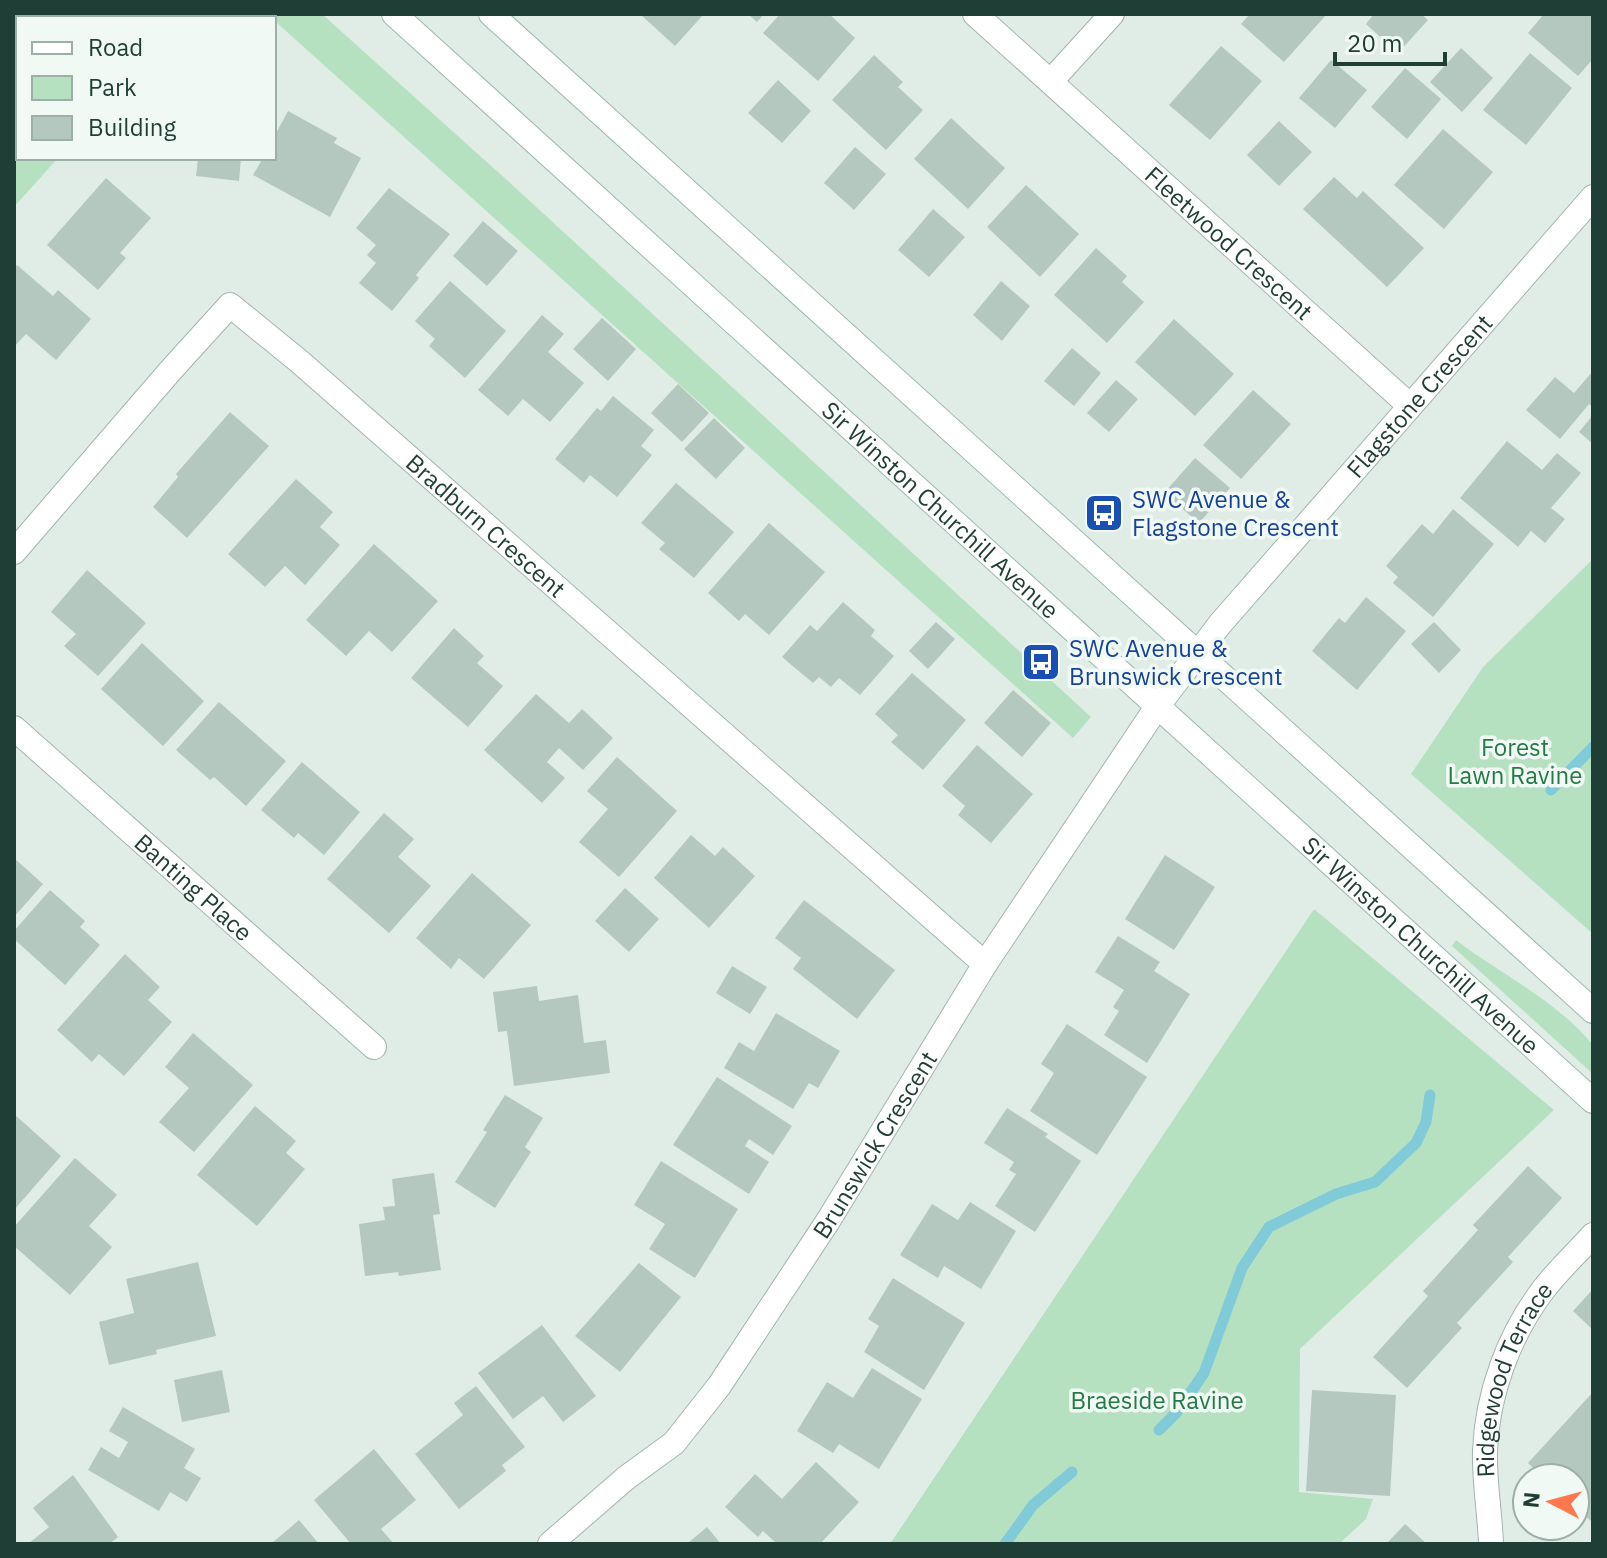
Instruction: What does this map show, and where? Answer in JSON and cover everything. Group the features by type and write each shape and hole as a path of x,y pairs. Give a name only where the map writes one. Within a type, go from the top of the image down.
{"street":[{"name":"Sir Winston Churchill Avenue","path":"394,14 1593,1101"},
{"path":"491,14 1593,1011"},
{"name":"Fleetwood Crescent","path":"975,14 1409,405"},
{"path":"1051,81 1112,14"},
{"name":"Flagstone Crescent","path":"1157,707 1220,624 1593,197"},
{"name":"Bradburn Crescent","path":"14,552 230,305 300,362 985,964"},
{"name":"Brunswick Crescent","path":"550,1544 626,1478 674,1443 719,1386 828,1221 985,964 1157,707"},
{"name":"Banting Place","path":"14,728 374,1047"},
{"name":"Ridgewood Terrace","path":"1491,1544 1485,1450 1497,1382 1525,1318 1544,1289 1593,1235"}],"green space":[{"path":"267,14 322,14 508,181 1091,717 1073,738 276,22 276,16"},
{"path":"16,144 16,160 56,160 14,207"},
{"name":"Forest Lawn Ravine","path":"1593,559 1593,934 1411,774 1483,667"},
{"name":"Braeside Ravine","path":"1314,909 1554,1110 1300,1349 1299,1492 1373,1499 1366,1519 1339,1544 890,1544"},
{"path":"1456,940 1546,1001 1578,1029 1593,1045 1593,1074 1452,946"}],"building":[{"path":"640,14 704,14 675,46"},
{"path":"748,14 764,14 757,22"},
{"path":"780,14 829,14 855,38 818,81 763,33"},
{"path":"1250,14 1327,14 1284,62 1241,24"},
{"path":"1374,14 1421,14 1428,20 1398,53 1366,24"},
{"path":"1544,14 1593,14 1593,59 1578,76 1528,33"},
{"path":"1221,46 1262,81 1210,140 1169,105"},
{"path":"1461,48 1493,78 1462,112 1430,82"},
{"path":"1530,53 1572,88 1526,145 1483,110"},
{"path":"874,55 903,82 898,87 923,110 886,150 832,100"},
{"path":"1331,60 1367,90 1335,128 1299,98"},
{"path":"1405,68 1441,99 1407,139 1371,107"},
{"path":"778,80 811,111 782,143 748,113"},
{"path":"288,111 337,138 334,143 361,158 330,217 253,175 262,160 276,160 276,133"},
{"path":"951,118 1005,168 968,209 914,159"},
{"path":"1279,121 1312,152 1279,186 1247,155"},
{"path":"1443,129 1493,172 1444,229 1394,185"},
{"path":"855,147 886,174 854,210 824,183"},
{"path":"198,160 241,160 239,181 196,176"},
{"path":"1334,177 1357,198 1363,191 1424,248 1387,287 1303,209"},
{"path":"106,178 151,218 120,253 126,258 98,290 47,245"},
{"path":"1026,185 1079,234 1040,277 987,227"},
{"path":"389,188 450,234 416,275 419,278 392,311 359,283 376,263 367,255 376,245 356,228"},
{"path":"933,209 965,237 929,277 898,250"},
{"path":"483,221 518,251 487,286 453,256"},
{"path":"1096,248 1127,276 1122,282 1144,302 1107,343 1054,295"},
{"path":"17,265 53,296 58,290 91,319 56,360 26,334 14,347 14,268"},
{"path":"450,281 506,331 465,378 429,346 435,339 415,321"},
{"path":"1001,281 1030,306 1002,341 973,315"},
{"path":"542,315 564,334 548,352 584,383 550,422 523,399 508,416 478,390"},
{"path":"602,318 636,349 608,381 573,349"},
{"path":"1174,319 1234,374 1195,416 1135,362"},
{"path":"1072,348 1101,373 1074,406 1044,381"},
{"path":"1593,371 1593,408 1589,404 1560,439 1526,410 1555,377 1574,393"},
{"path":"1116,380 1138,399 1109,432 1087,413"},
{"path":"678,384 709,413 682,442 651,413"},
{"path":"1253,390 1291,424 1241,479 1203,445"},
{"path":"613,396 654,430 641,446 652,455 617,497 590,475 584,483 555,459 597,408 601,411"},
{"path":"230,412 269,446 187,538 153,507 178,477 176,474"},
{"path":"1593,415 1593,444 1579,432"},
{"path":"714,418 745,448 716,479 684,449"},
{"path":"1507,441 1542,470 1557,453 1581,473 1551,508 1565,519 1545,543 1531,531 1518,547 1460,498"},
{"path":"1195,458 1230,488 1199,523 1164,493"},
{"path":"296,479 333,512 320,527 340,545 305,585 285,566 265,587 228,554"},
{"path":"676,483 734,532 694,578 659,549 665,543 641,523"},
{"path":"1453,509 1494,544 1433,617 1393,583 1398,577 1386,566 1422,524 1433,534"},
{"path":"769,523 825,572 769,635 745,614 739,621 708,593"},
{"path":"374,544 438,601 392,652 369,631 346,656 306,620"},
{"path":"87,570 146,623 98,676 64,646 76,634 51,612"},
{"path":"1366,597 1406,631 1357,690 1312,651 1339,618 1345,623"},
{"path":"843,602 875,630 871,636 894,656 860,695 839,678 831,687 819,677 813,683 782,657 810,625 817,631"},
{"path":"936,622 955,639 928,669 909,651"},
{"path":"1434,622 1461,650 1439,673 1411,644"},
{"path":"454,628 484,656 477,663 503,686 468,727 411,678"},
{"path":"142,643 204,701 163,746 101,689"},
{"path":"912,673 966,720 923,770 891,742 898,735 875,714"},
{"path":"1013,690 1051,723 1022,757 984,723"},
{"path":"536,694 569,723 582,709 613,738 583,770 559,748 547,762 565,778 542,803 484,750"},
{"path":"219,702 286,761 246,806 214,777 210,780 176,750"},
{"path":"977,745 1033,794 991,843 958,815 965,806 942,786"},
{"path":"617,757 677,811 619,877 579,842 608,809 587,791"},
{"path":"302,762 360,812 324,855 298,833 294,838 261,810"},
{"path":"384,813 414,839 398,857 431,886 389,933 327,879"},
{"path":"691,835 715,856 723,847 755,876 709,928 654,878"},
{"path":"1165,855 1215,887 1174,950 1125,919"},
{"path":"14,858 43,884 14,917"},
{"path":"472,873 531,925 484,979 459,958 451,969 416,938"},
{"path":"625,888 659,919 629,952 595,921"},
{"path":"50,890 85,921 80,927 100,945 65,985 14,939 14,931"},
{"path":"804,900 895,970 857,1019 793,969 801,958 775,938"},
{"path":"1118,936 1160,962 1154,971 1190,994 1147,1063 1104,1035 1119,1011 1113,1007 1124,990 1095,972"},
{"path":"125,954 160,987 148,1000 172,1022 124,1076 99,1054 92,1062 57,1030"},
{"path":"732,966 767,987 750,1014 716,993"},
{"path":"537,986 539,1001 578,995 584,1043 606,1040 610,1073 514,1086 507,1031 498,1032 493,992"},
{"path":"776,1013 840,1051 818,1088 809,1083 793,1109 724,1068 739,1042 754,1051"},
{"path":"1067,1024 1147,1077 1097,1155 1030,1111 1054,1073 1041,1064"},
{"path":"193,1033 253,1085 194,1152 159,1122 189,1088 165,1067"},
{"path":"717,1077 792,1126 773,1155 749,1139 745,1146 769,1162 749,1194 673,1145"},
{"path":"505,1095 543,1118 525,1147 531,1152 495,1208 455,1182 487,1132 483,1130"},
{"path":"255,1106 296,1141 286,1153 305,1169 257,1226 197,1175"},
{"path":"1007,1108 1048,1134 1045,1137 1081,1161 1035,1232 995,1206 1016,1174 1009,1170 1014,1162 984,1143"},
{"path":"14,1114 61,1156 14,1210"},
{"path":"75,1158 117,1195 89,1226 112,1247 70,1295 14,1246 14,1227"},
{"path":"661,1161 738,1209 695,1278 649,1249 665,1224 634,1205"},
{"path":"1528,1166 1562,1198 1508,1257 1513,1262 1457,1323 1462,1328 1407,1388 1373,1357 1428,1296 1423,1291 1478,1230 1473,1225"},
{"path":"434,1173 440,1214 433,1215 441,1270 399,1276 398,1272 365,1276 359,1224 385,1220 383,1207 395,1206 392,1179"},
{"path":"970,1202 1016,1231 981,1289 944,1266 938,1278 900,1255 932,1204 958,1220"},
{"path":"198,1262 216,1336 109,1365 99,1322 134,1313 126,1279"},
{"path":"639,1263 681,1297 620,1372 575,1336"},
{"path":"893,1278 965,1323 924,1390 864,1352 879,1326 868,1319"},
{"path":"1593,1289 1593,1330 1573,1311"},
{"path":"542,1325 596,1396 563,1422 543,1396 513,1419 478,1373"},
{"path":"872,1368 922,1399 879,1469 839,1444 833,1453 797,1431 827,1382 853,1398"},
{"path":"222,1370 230,1412 182,1422 174,1380"},
{"path":"476,1386 525,1447 502,1465 506,1471 459,1509 415,1454 463,1415 454,1403"},
{"path":"1312,1390 1396,1395 1390,1496 1306,1491"},
{"path":"1593,1392 1593,1523 1591,1462 1529,1462"},
{"path":"123,1407 195,1449 184,1468 201,1478 187,1502 170,1492 159,1511 88,1470 101,1447 119,1458 128,1442 109,1431"},
{"path":"374,1449 416,1500 381,1529 394,1544 351,1544 314,1500"},
{"path":"816,1462 859,1502 820,1544 777,1544 763,1531 758,1537 725,1507 755,1474 782,1499"},
{"path":"73,1475 118,1537 109,1544 28,1544 49,1527 33,1508"},
{"path":"299,1520 319,1544 271,1544"},
{"path":"1405,1524 1427,1544 1386,1544"},
{"path":"707,1527 721,1544 687,1544"}],"waterway":[{"path":"1551,790 1593,747"},
{"path":"1159,1430 1177,1412 1204,1373 1242,1268 1269,1227 1336,1194 1375,1182 1416,1143 1426,1122 1430,1095"},
{"path":"1005,1544 1033,1505 1072,1472"}],"place":[{"name":"SWC Avenue & Flagstone Crescent","path":"1104,513"},
{"name":"SWC Avenue & Brunswick Crescent","path":"1041,662"}]}
